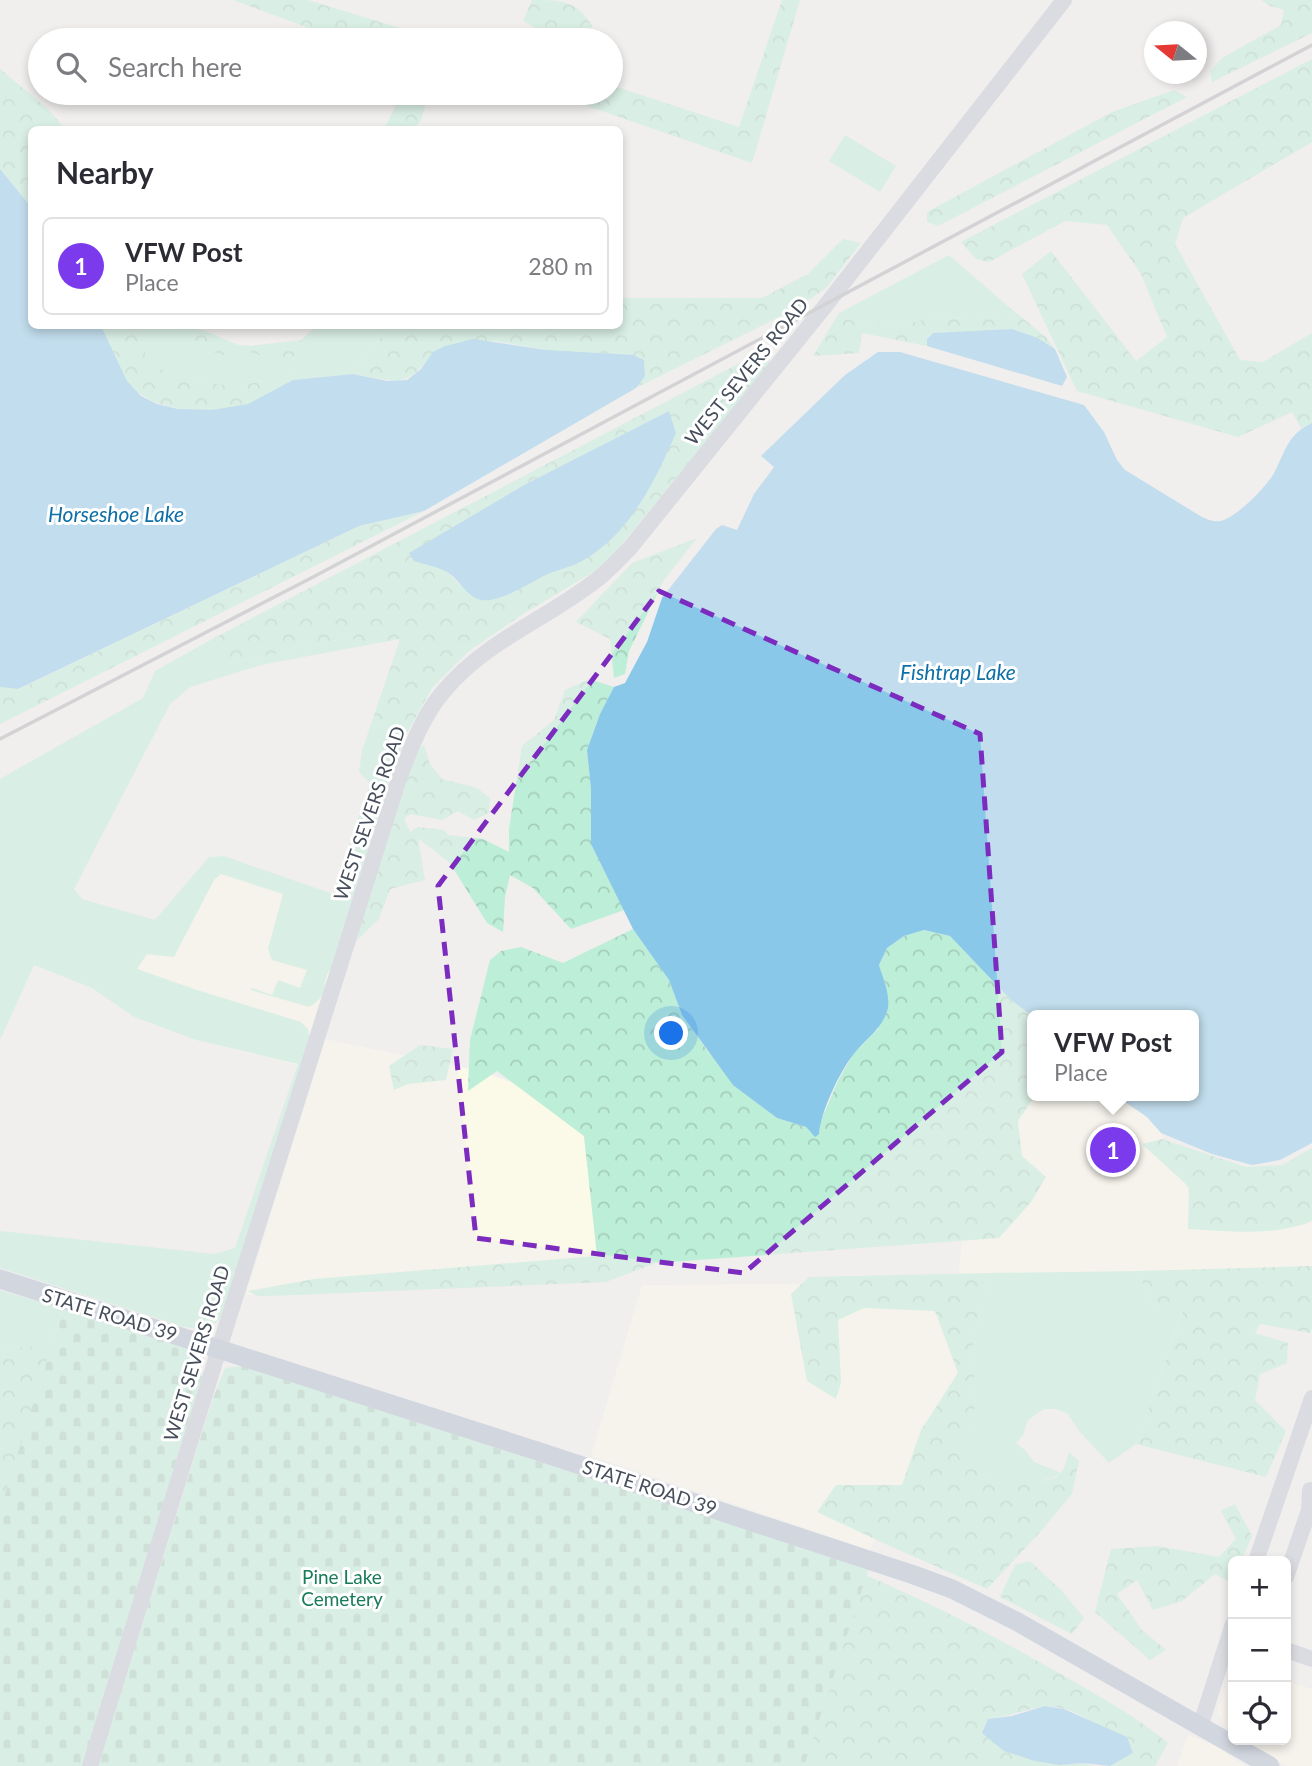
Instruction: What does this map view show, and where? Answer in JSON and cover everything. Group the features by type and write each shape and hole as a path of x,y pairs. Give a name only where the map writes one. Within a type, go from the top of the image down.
{"main road":[{"name":"STATE ROAD 39","path":"0,1279 857,1554 914,1575 1016,1621 1270,1766"}],"street":[{"name":"WEST SEVERS ROAD","path":"90,1766 399,778 427,714 442,693 480,654 600,578 630,548 825,305 1063,0"},
{"path":"1258,1556 1312,1398"},
{"path":"1291,1562 1309,1510 1310,1490"},
{"path":"1200,1727 1228,1645"},
{"path":"1291,1652 1312,1658"}],"highlighted area":[{"path":"659,591 980,734 1002,1052 744,1273 476,1238 438,886"}],"shaded area":[{"path":"224,856 352,902 302,1066 196,1040 134,1017 115,1004 121,983 209,857"},
{"path":"325,1039 479,1071 580,1105 600,1266 246,1295"},
{"path":"1027,1098 1027,1101 1123,1101 1147,1117 1161,1133 1204,1224 1312,1220 1312,1267 958,1283 972,1124"},
{"path":"917,1284 964,1359 870,1550 591,1456 642,1285"},
{"path":"1228,1677 1228,1729 1223,1725 1218,1711"},
{"path":"1291,1683 1312,1689 1312,1766 1287,1766 1249,1745 1291,1745"},
{"path":"1188,1735 1215,1745 1245,1766 1177,1766"}],"green space":[{"path":"233,0 308,0 400,28 309,28"},
{"path":"532,0 551,0 574,6 592,26 535,28 523,21"},
{"path":"782,0 800,0 752,163 585,105 623,105 623,89 739,127"},
{"path":"1261,0 1312,0 1312,33 1212,82 1210,71 1222,58 1281,25 1284,10"},
{"path":"1312,59 1312,142 1183,218 1175,244 1240,360 1263,362 1312,333 1312,423 1301,428 1292,412 1238,437 1077,391 1022,274 1051,251 1136,361 1167,337 1141,274 1107,225 1065,221 989,262 976,259 961,242"},
{"path":"0,69 28,92 28,105 43,105 62,126 28,126 28,203 0,169"},
{"path":"1174,90 1187,97 938,226 927,222 927,212 1112,112"},
{"path":"396,105 425,105 417,126 386,126"},
{"path":"845,135 896,166 880,192 829,161"},
{"path":"843,239 861,243 826,288 797,308 636,388 644,376 546,350 495,341 433,352 415,373 407,378 389,380 353,374 387,329 623,329 623,298 762,298 808,274"},
{"path":"949,255 1010,308 1009,316 932,318 894,327 855,322 839,313"},
{"path":"1010,308 1046,337 1055,349 1038,338 958,332 933,333 927,339 927,346 862,333 859,353 813,356 839,313 855,322 894,327 932,318 1009,316"},
{"path":"102,329 141,329 147,364 202,382 246,384 285,370 296,369 293,380 246,405 200,411 168,406 140,394 124,378"},
{"path":"141,329 182,329 181,332 239,352 239,345 250,346 251,352 258,356 306,342 301,340 314,329 387,329 353,374 293,380 295,369 290,369 260,381 232,385 202,382 146,364"},
{"path":"182,329 203,330 239,345 239,352 235,358 212,352 181,332"},
{"path":"301,340 306,342 306,347 287,358 272,359 250,352 250,346"},
{"path":"759,353 771,362 605,565 523,614 469,651 432,688 407,733 372,721 400,639 378,643 345,638 229,664 221,644 214,638","holes":["669,411 581,562 548,573 499,597 470,594 446,571 526,484"]},
{"path":"424,511 0,724 0,687 19,689 359,526"},
{"path":"697,538 664,580 629,651 625,674 614,678 610,639 576,622 632,563"},
{"path":"214,638 221,644 230,664 345,638 378,643 261,665 190,687 170,704 74,889 82,899 155,920 209,857 224,856 333,894 370,783 359,772 362,751 372,721 407,733 389,779 333,966 326,977 323,993 316,1002 309,1007 251,990 252,988 272,995 278,980 300,988 307,970 272,960 268,949 283,894 221,874 214,880 174,957 147,954 137,969 301,1022 308,1029 310,1042 227,1304 219,1320 206,1330 184,1327 0,1268 0,1231 215,1254 235,1248 298,1064 196,1040 134,1017 92,988 34,965 0,1040 0,779 143,698 155,671"},
{"path":"589,679 614,687 600,714 587,750 591,789 591,844 624,910 571,929 533,888 510,875 505,897 503,932 487,923 450,863 418,838 425,880 390,889 379,919 354,943 392,817 417,750 424,745 430,764 442,779 477,788 490,798 489,813 474,820 458,811 442,820 411,814 404,818 410,832 418,827 444,830 448,835 483,839 509,852 509,829 522,746 554,720 565,690"},
{"path":"633,929 669,980 682,1015 709,1053 758,1103 777,1118 806,1127 811,1133 819,1133 820,1123 838,1081 853,1054 878,1029 886,989 879,965 887,948 904,936 924,930 950,936 1010,999 1027,1012 1027,1101 1032,1101 1018,1121 1022,1156 1046,1177 1031,1202 999,1238 656,1263 606,1282 258,1296 248,1291 314,1279 597,1256 584,1136 497,1071 468,1091 470,1040 490,960 501,951 521,947 563,963"},
{"path":"420,1045 453,1049 446,1080 408,1084 394,1090 389,1066"},
{"path":"1162,1139 1246,1167 1282,1165 1312,1148 1312,1221 1266,1231 1188,1229 1189,1187 1142,1144"},
{"path":"1312,1266 1310,1333 1260,1324 1255,1333 1288,1343 1287,1363 1260,1374 1255,1400 1286,1431 1266,1477 1136,1444 1183,1311 1151,1305 1138,1271"},
{"path":"1138,1271 1151,1305 1183,1310 1136,1444 1109,1463 1080,1432 1067,1413 1044,1409 1028,1420 1023,1435 1016,1443 1034,1462 1061,1473 1052,1478 1032,1481 978,1475 963,1447 975,1421 973,1342 990,1273"},
{"path":"990,1273 973,1342 975,1421 963,1447 979,1475 1010,1480 1035,1481 1055,1478 1061,1473 1069,1452 1079,1461 1072,1494 987,1589 817,1512 836,1485 902,1485 921,1430 958,1373 935,1311 864,1308 838,1320 841,1383 836,1399 807,1381 791,1294 809,1277"},
{"path":"0,1290 63,1309 51,1347 0,1349"},
{"path":"63,1309 196,1352 202,1377 83,1766 0,1766 0,1510"},
{"path":"127,1342 0,1589 0,1349"},
{"name":"Pine Lake Cemetery","path":"242,1366 869,1568 804,1766 98,1766 213,1398 225,1368"},
{"path":"1235,1504 1252,1536 1243,1556 1228,1556 1228,1581 1215,1574 1182,1601 1153,1610 1137,1580 1117,1594 1142,1630 1166,1650 1150,1660 1095,1612 1111,1549 1157,1546 1219,1557 1236,1539 1221,1511"},
{"path":"1030,1561 1062,1591 1084,1618 1072,1634 1000,1597 1015,1565"},
{"path":"844,1566 983,1631 1131,1715 1168,1743 1155,1766 1110,1766 1133,1753 1079,1714 1066,1709 1042,1707 988,1719 1060,1765 1083,1763 1094,1766 794,1766"}],"water":[{"name":"Horseshoe Lake","path":"0,169 28,203 28,329 102,329 127,381 141,396 157,404 178,409 212,410 248,404 293,380 353,374 387,381 407,380 421,369 433,352 473,339 546,350 633,355 644,360 645,376 636,388 424,511 359,526 18,689 0,687"},
{"path":"1012,329 1038,338 1055,349 1067,377 1062,386 927,346 927,339 933,333"},
{"name":"Fishtrap Lake","path":"878,352 900,352 1084,405 1104,432 1117,460 1125,470 1213,521 1230,517 1251,500 1273,475 1292,438 1312,423 1312,1143 1280,1160 1252,1165 1212,1154 1161,1133 1147,1117 1123,1101 1199,1101 1199,1010 1027,1010 1027,1012 1010,999 950,936 924,930 904,936 887,948 879,965 888,997 886,1015 842,1072 827,1104 819,1134 815,1137 806,1127 777,1118 733,1085 682,1015 669,980 633,929 591,844 591,789 587,750 600,714 614,687 625,683 647,642 662,598 716,529 722,525 737,530 754,494 774,467 761,456 845,375"},
{"path":"669,411 676,433 650,487 614,536 582,561 504,596 482,600 471,595 450,574 414,561 409,553 526,484"},
{"path":"1045,1706 1064,1709 1127,1737 1133,1753 1110,1766 1083,1763 1060,1765 1035,1761 1004,1751 982,1733 988,1719 1012,1716"}],"railway":[{"path":"0,739 315,576 1312,45"}],"place":[{"name":"VFW Post","path":"1113,1150"}]}
